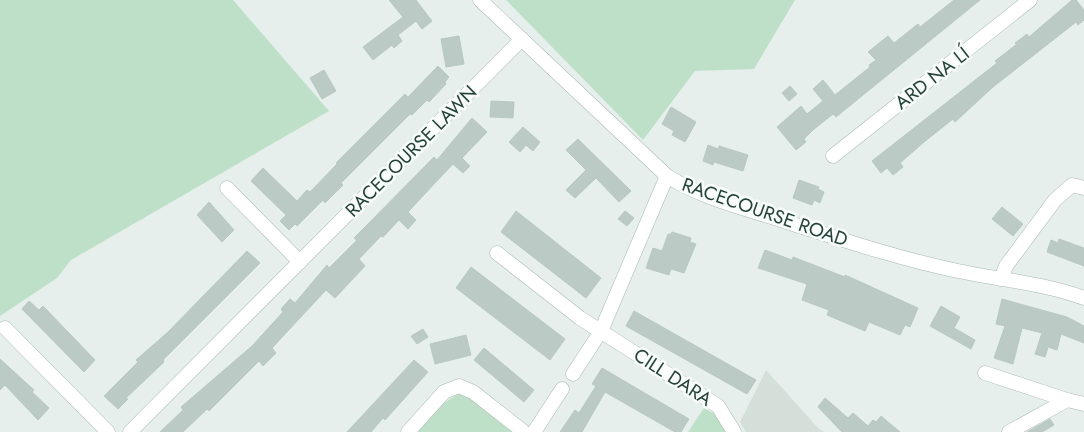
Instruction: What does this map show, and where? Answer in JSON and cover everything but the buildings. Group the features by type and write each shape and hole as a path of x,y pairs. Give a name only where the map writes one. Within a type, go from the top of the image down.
{"street":[{"name":"RACECOURSE ROAD","path":"480,0 667,176 692,190 897,256 957,271 1048,288 1084,298"},
{"name":"ARD NA LÍ","path":"833,156 1030,0"},
{"name":"RACECOURSE LAWN","path":"130,432 522,39"},
{"path":"573,374 601,331 667,176"},
{"path":"1001,279 1006,266 1055,200 1072,186 1084,188"},
{"path":"227,188 300,262"},
{"name":"CILL DARA","path":"497,254 580,318 718,406 734,432"},
{"path":"6,328 108,432"},
{"path":"985,373 1084,404"},
{"path":"408,432 444,392 459,386 473,392 524,432"},
{"path":"534,432 562,389"},
{"path":"1009,432 1067,400"}],"shaded area":[{"path":"766,370 819,429 825,432 746,432 740,422"}],"green space":[{"path":"0,0 233,0 329,111 71,260 57,278 0,316"},
{"path":"506,0 795,0 754,69 695,71 643,140"},
{"path":"461,392 513,432 415,432 435,409"},
{"path":"704,408 715,414 726,432 688,432"}]}
